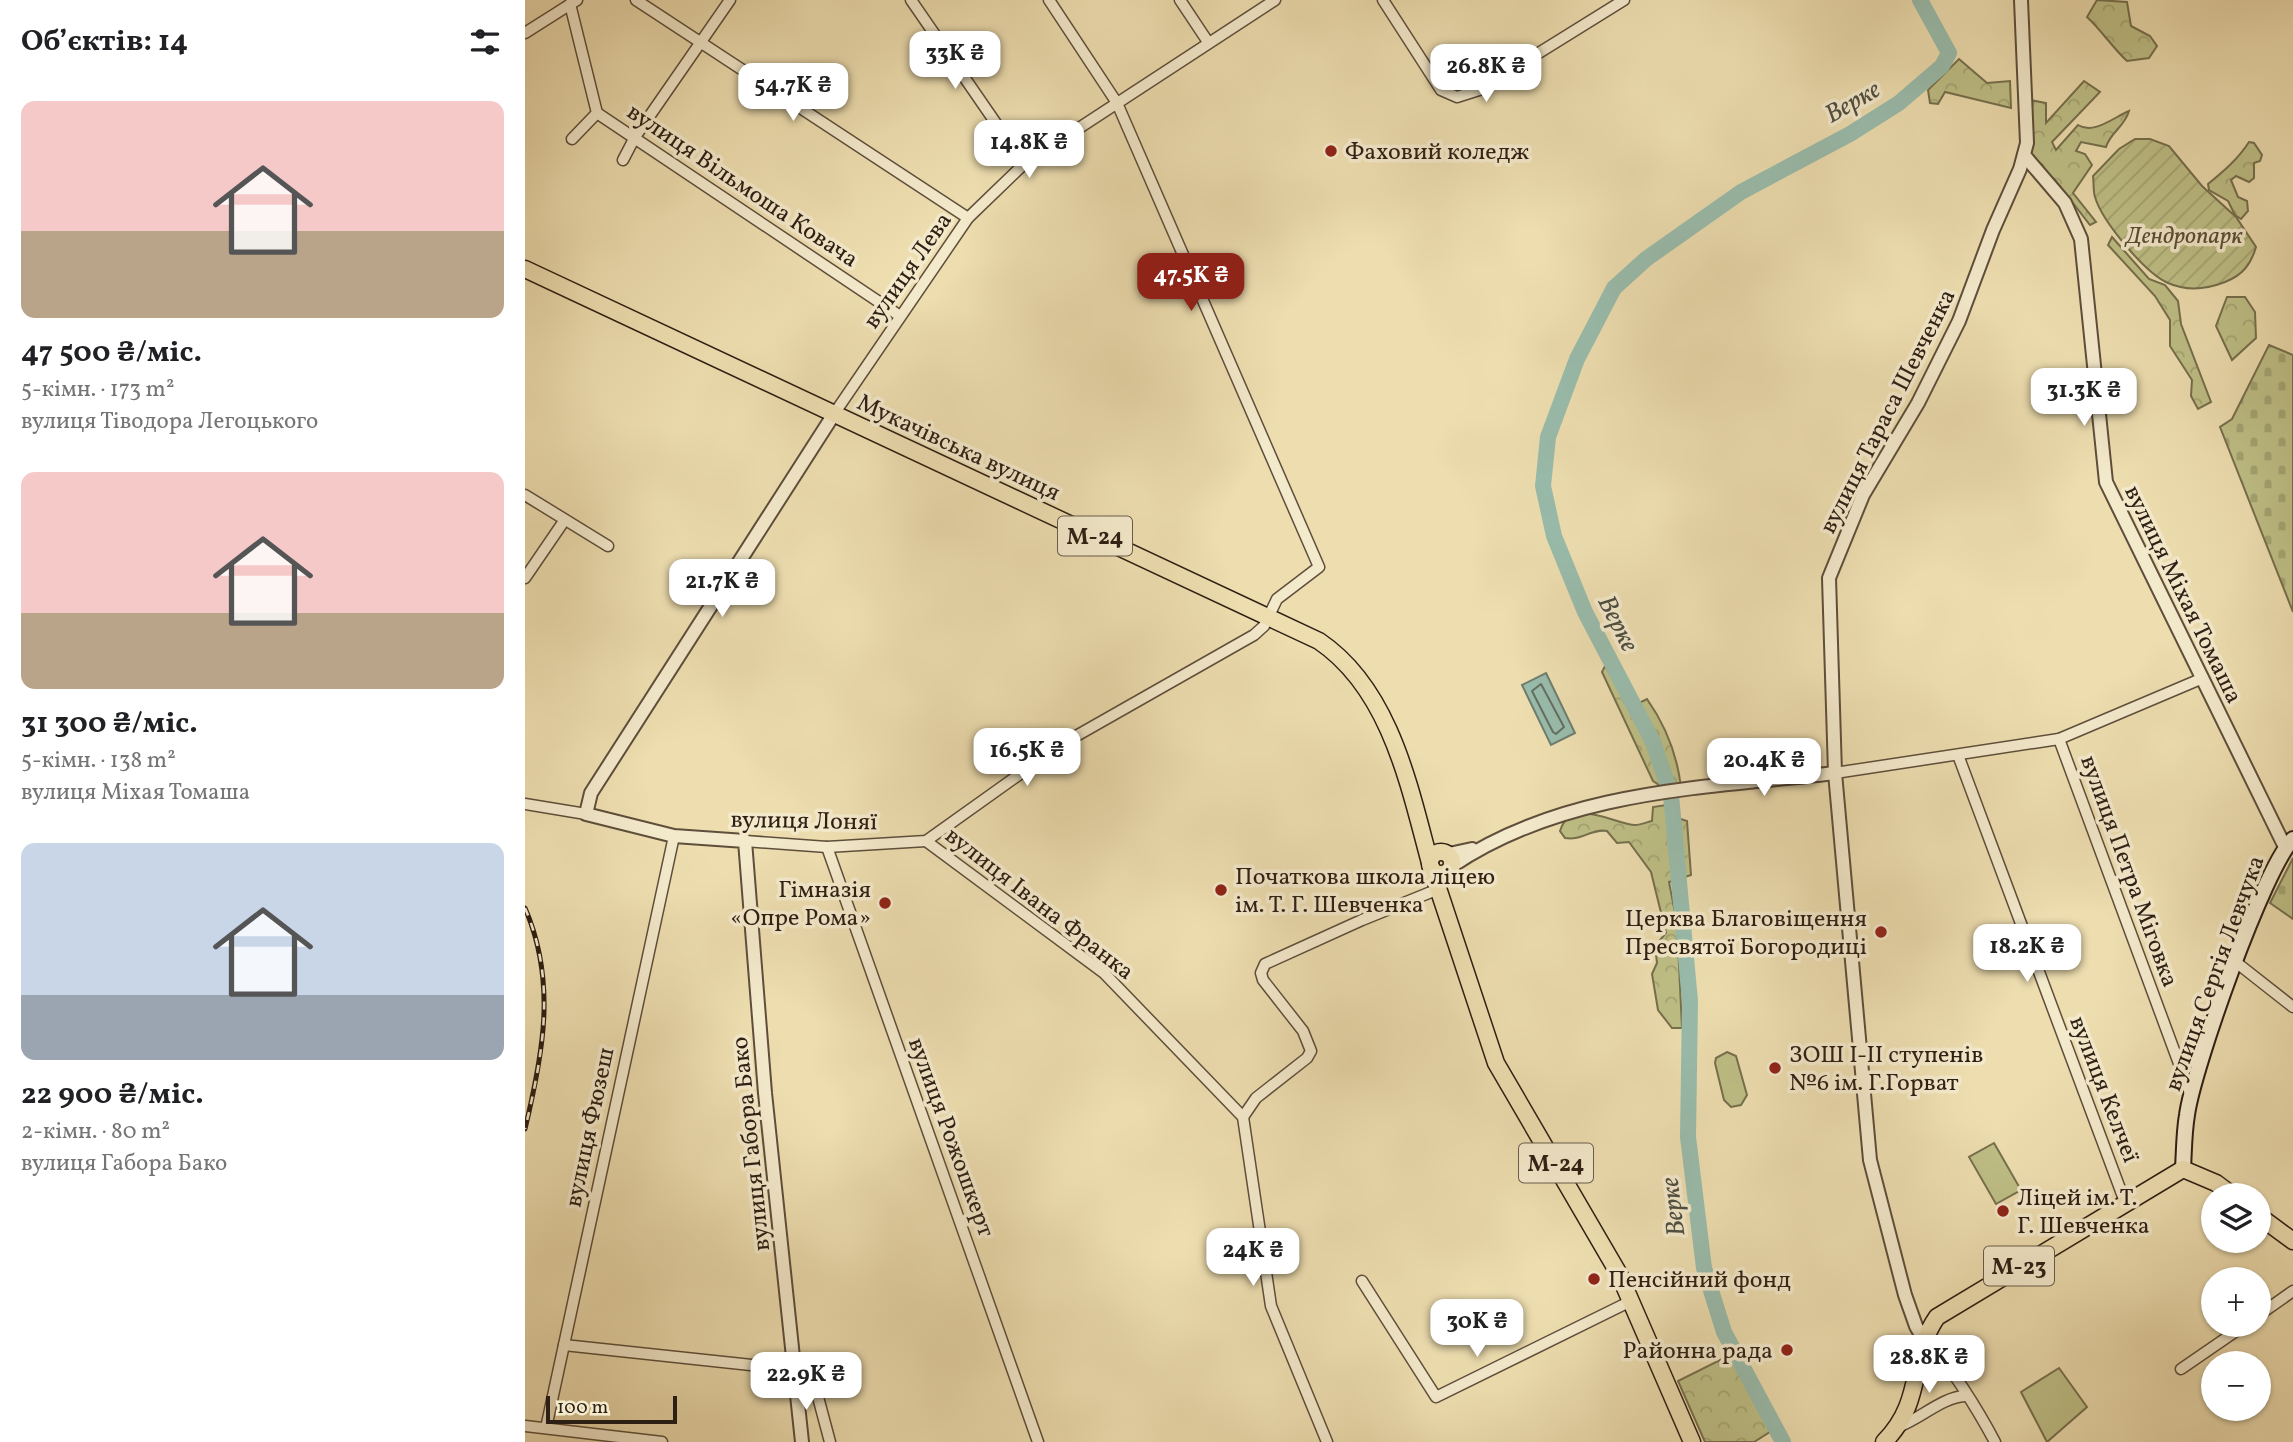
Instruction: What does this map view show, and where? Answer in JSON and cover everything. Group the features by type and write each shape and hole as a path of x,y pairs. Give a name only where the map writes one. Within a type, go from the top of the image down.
{"highway":[{"name":"Мукачівська вулиця","path":"525,269 1269,618 1335,652 1362,681 1387,725 1423,838 1442,873"},
{"name":"М-24","path":"1442,873 1496,1063 1569,1184 1631,1301 1692,1442"},
{"name":"М-23","path":"1884,1442 1900,1426 1911,1402 1926,1342 1937,1317 2183,1169"},
{"path":"2183,1169 2216,1183"},
{"path":"2271,1225 2293,1241"}],"main road":[{"name":"вулиця Сергія Левчука","path":"2183,1169 2191,1096 2259,903 2289,843"}],"street":[{"path":"636,0 699,44 968,218"},
{"path":"623,160 635,137 730,0"},
{"path":"911,0 1024,164"},
{"path":"926,841 1062,744 1254,635 1269,618 1277,599 1319,567 1117,103 1049,0"},
{"path":"1180,0 1208,42"},
{"name":"вулиця Лева","path":"834,414 968,218 1024,164 1275,0"},
{"path":"1383,0 1441,90 1457,97 1479,90 1624,0"},
{"name":"вулиця Тараса Шевченка","path":"1926,1342 1916,1326 1905,1295 1870,1160 1835,773 1829,578 1863,495 1918,403 1959,321 2024,155 2027,143 2021,0"},
{"path":"525,33 573,2 597,113 572,139"},
{"name":"вулиця Вільмоша Ковача","path":"597,113 900,316"},
{"name":"вулиця Міхая Томаша","path":"2024,155 2065,203 2081,239 2106,482 2203,678 2289,843"},
{"path":"586,814 591,793 834,414"},
{"path":"525,495 608,546"},
{"path":"525,578 564,521"},
{"path":"1327,1442 1271,1306 1243,1117 1256,1098 1307,1058 1311,1051 1303,1031 1263,980 1261,973 1265,964 1442,873 1479,848 1551,816 1598,802 1835,773 2059,739 2203,678"},
{"name":"вулиця Петра Міговка","path":"2059,739 2191,1096"},
{"name":"вулиця Келчеї","path":"1958,755 2125,1202"},
{"name":"вулиця Лоняї","path":"525,804 586,814 674,836 827,847 926,841"},
{"name":"вулиця Фюзеш","path":"546,1428 674,836"},
{"name":"вулиця Габора Бако","path":"745,841 765,1093 802,1442"},
{"name":"вулиця Івана Франка","path":"926,841 1104,973 1243,1117"},
{"name":"вулиця Рожошкерт","path":"827,847 1038,1442"},
{"path":"2237,964 2293,1007"},
{"path":"1362,1281 1436,1397 1631,1301"},
{"path":"2271,1307 2293,1291"},
{"path":"2181,1369 2228,1337"},
{"path":"1926,1342 1937,1351 1965,1396 1973,1401 1995,1442"},
{"path":"564,1345 807,1371 814,1382 830,1442"},
{"path":"1900,1426 1917,1420 1955,1396 1965,1396"},
{"path":"525,1426 662,1442"}],"green space":[{"path":"2097,0 2127,2 2131,26 2150,36 2157,46 2149,58 2127,61 2087,17"},
{"path":"1959,59 1987,83 2010,81 2011,108 1945,92 1938,104 1930,103 1928,90"},
{"path":"2084,81 2100,92 2052,142 2056,150 2078,125 2084,128 2097,127 2129,111 2106,147 2081,142 2076,151 2085,154 2092,165 2073,193 2096,222 2090,225 2055,180 2031,157 2030,150 2030,100 2046,103 2046,123"},
{"name":"Дендропарк","path":"2135,139 2150,139 2169,146 2202,186 2236,217 2256,247 2249,264 2237,276 2204,288 2175,286 2148,269 2115,232 2095,197 2093,176 2119,149"},
{"path":"2249,142 2254,143 2262,155 2260,161 2254,163 2254,178 2249,182 2236,176 2231,180 2238,197 2247,201 2248,211 2241,219 2235,215 2228,201 2209,190 2208,184"},
{"path":"2112,237 2149,279 2165,285 2178,301 2181,324 2211,402 2198,409 2191,396 2192,380 2170,346 2170,320 2155,296 2108,245"},
{"path":"2227,297 2245,297 2255,312 2256,338 2232,360 2216,326"},
{"path":"2269,345 2293,355 2293,612 2220,427 2232,419"},
{"path":"1605,666 1631,707 1647,699 1654,709 1677,763 1681,787 1664,788 1653,781 1602,672"},
{"path":"1666,805 1671,816 1687,821 1691,875 1669,882 1677,923 1682,1028 1672,1028 1658,1010 1652,974 1657,963 1655,946 1666,933 1651,872 1629,842 1617,843 1607,831 1565,838 1560,831 1566,820 1584,813 1627,824 1642,824 1652,821 1653,807"},
{"path":"2293,858 2293,919 2270,903"},
{"path":"1727,1052 1736,1056 1747,1095 1741,1105 1731,1107 1724,1100 1715,1063 1716,1058"},
{"path":"1994,1143 2021,1190 1996,1204 1969,1157"},
{"path":"1730,1355 1773,1430 1754,1442 1705,1442 1678,1381"},
{"path":"2059,1368 2087,1407 2047,1442 2021,1392"}],"water":[{"path":"1546,673 1575,733 1551,745 1522,685"}],"waterway":[{"name":"Верке","path":"1783,1442 1724,1332 1704,1268 1688,1137 1690,1001 1671,795 1653,742 1585,612 1554,536 1543,486 1548,437 1577,359 1614,288 1646,259 1741,192 1850,134 1899,103 1942,66 1949,53 1920,0"}],"railway":[{"path":"525,908 535,936 544,991 541,1046 525,1129"}],"place":[{"name":"Фаховий коледж","path":"1331,151"},
{"name":"Початкова школа ліцею ім. Т. Г. Шевченка","path":"1221,890"},
{"name":"Гімназія «Опре Рома»","path":"885,903"},
{"name":"Церква Благовіщення Пресвятої Богородиці","path":"1881,932"},
{"name":"ЗОШ І-ІІ ступенів №6 ім. Г.Горват","path":"1775,1068"},
{"name":"Ліцей ім. Т. Г. Шевченка","path":"2003,1211"},
{"name":"Пенсійний фонд","path":"1594,1279"},
{"name":"Районна рада","path":"1787,1350"}]}
